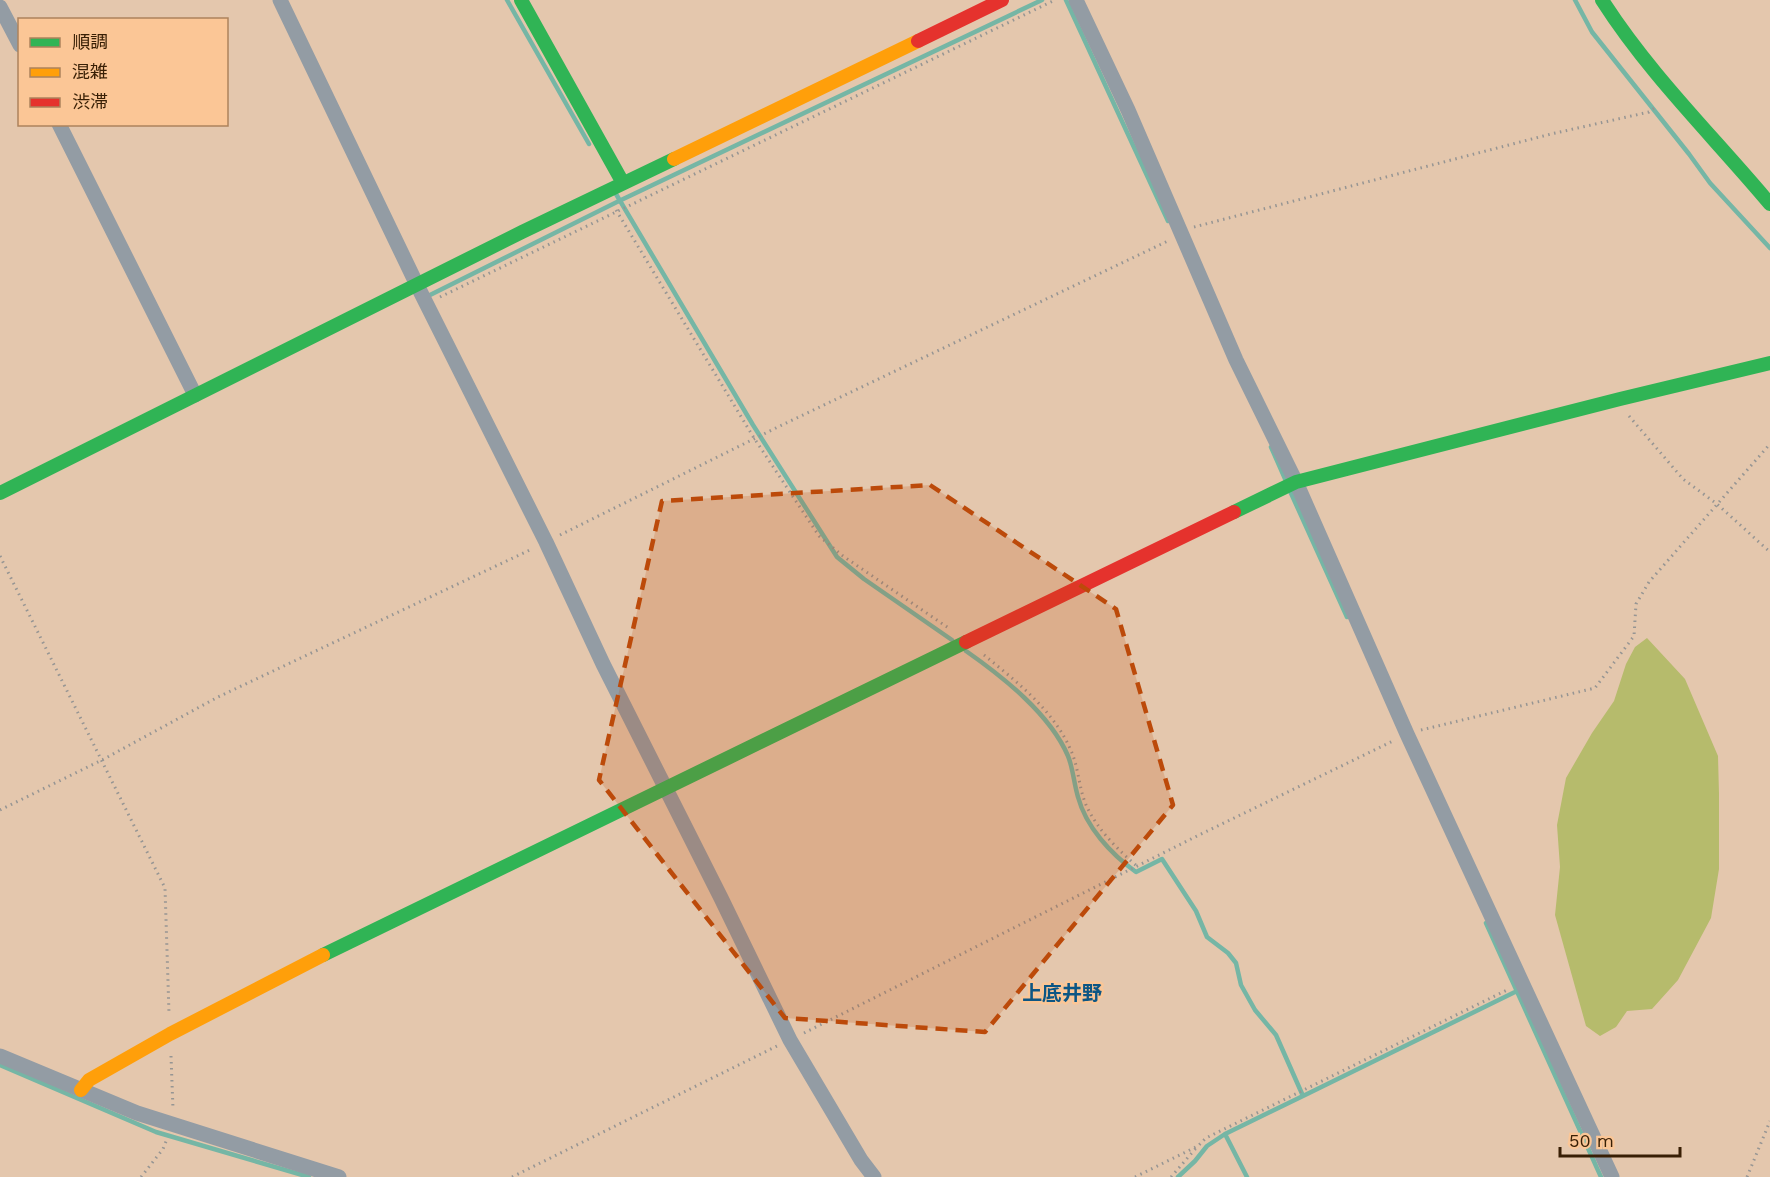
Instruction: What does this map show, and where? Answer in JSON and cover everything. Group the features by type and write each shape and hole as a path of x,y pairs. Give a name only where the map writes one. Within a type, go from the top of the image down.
{"street":[{"path":"280,0 417,285 546,542 603,664 790,1040 861,1160 874,1177"},
{"path":"521,0 623,183"},
{"path":"0,493 623,183 1002,0"},
{"path":"1076,0 1128,110 1236,360 1296,482 1407,734 1612,1177"},
{"path":"1602,0 1618,28 1672,94 1770,204"},
{"path":"0,7 18,41"},
{"path":"60,126 195,395"},
{"path":"81,1090 89,1080 170,1034 326,953 966,640 1296,482 1770,363"},
{"path":"0,1056 137,1113 339,1177"}],"path":[{"path":"427,304 616,210 1055,0"},
{"path":"0,810 102,760 218,698 546,542 754,438 1182,234 1192,227 1551,134 1649,112 1672,94"},
{"path":"616,210 754,438 819,536 843,556 966,640 1027,690 1054,722 1072,752 1086,806 1101,829 1137,867"},
{"path":"1620,399 1623,408 1683,479 1717,504 1770,552"},
{"path":"512,1177 1407,734 1595,688 1634,636 1636,604 1649,582 1770,444"},
{"path":"0,556 165,888 172,1124 163,1149 141,1177"},
{"path":"1171,1177 1206,1138 1522,983"},
{"path":"1747,1177 1770,1121"},
{"path":"1135,1177 1198,1146"}],"highlighted area":[{"path":"930,485 1116,609 1173,805 985,1032 785,1018 599,780 662,501"}],"green space":[{"path":"1647,638 1685,679 1718,756 1719,869 1711,918 1678,980 1652,1009 1627,1011 1616,1027 1600,1036 1586,1026 1555,915 1560,867 1557,825 1566,778 1614,701 1626,664 1635,647"}],"waterway":[{"path":"507,0 589,144"},
{"path":"430,295 619,201 1042,0"},
{"path":"1066,0 1168,221"},
{"path":"1575,0 1592,32 1710,183 1770,248"},
{"path":"616,194 753,425 837,557 864,579 952,640"},
{"path":"1271,447 1286,481"},
{"path":"1290,491 1347,617"},
{"path":"966,651 1010,685 1038,711 1050,726 1068,756 1078,797 1087,819 1109,848 1136,872 1162,859 1196,911 1207,937 1228,953 1236,963 1241,985 1255,1010 1276,1035 1303,1096 1225,1134 1207,1146 1178,1177"},
{"path":"1486,923 1601,1177"},
{"path":"1303,1096 1517,991"},
{"path":"0,1065 156,1132 309,1177"},
{"path":"1225,1134 1247,1177"}],"traffic: fast":[{"path":"521,0 623,183"},
{"path":"1602,0 1661,80 1770,204"},
{"path":"0,493 522,232 674,159"},
{"path":"1234,512 1296,482 1770,363"},
{"path":"323,955 966,642"}],"traffic: slow":[{"path":"674,159 918,41"},
{"path":"81,1090 89,1080 170,1034 323,955"}],"traffic: jam":[{"path":"918,41 1002,0"},
{"path":"966,642 1234,512"}],"district":[{"name":"上底井野","path":"1062,993"}]}
